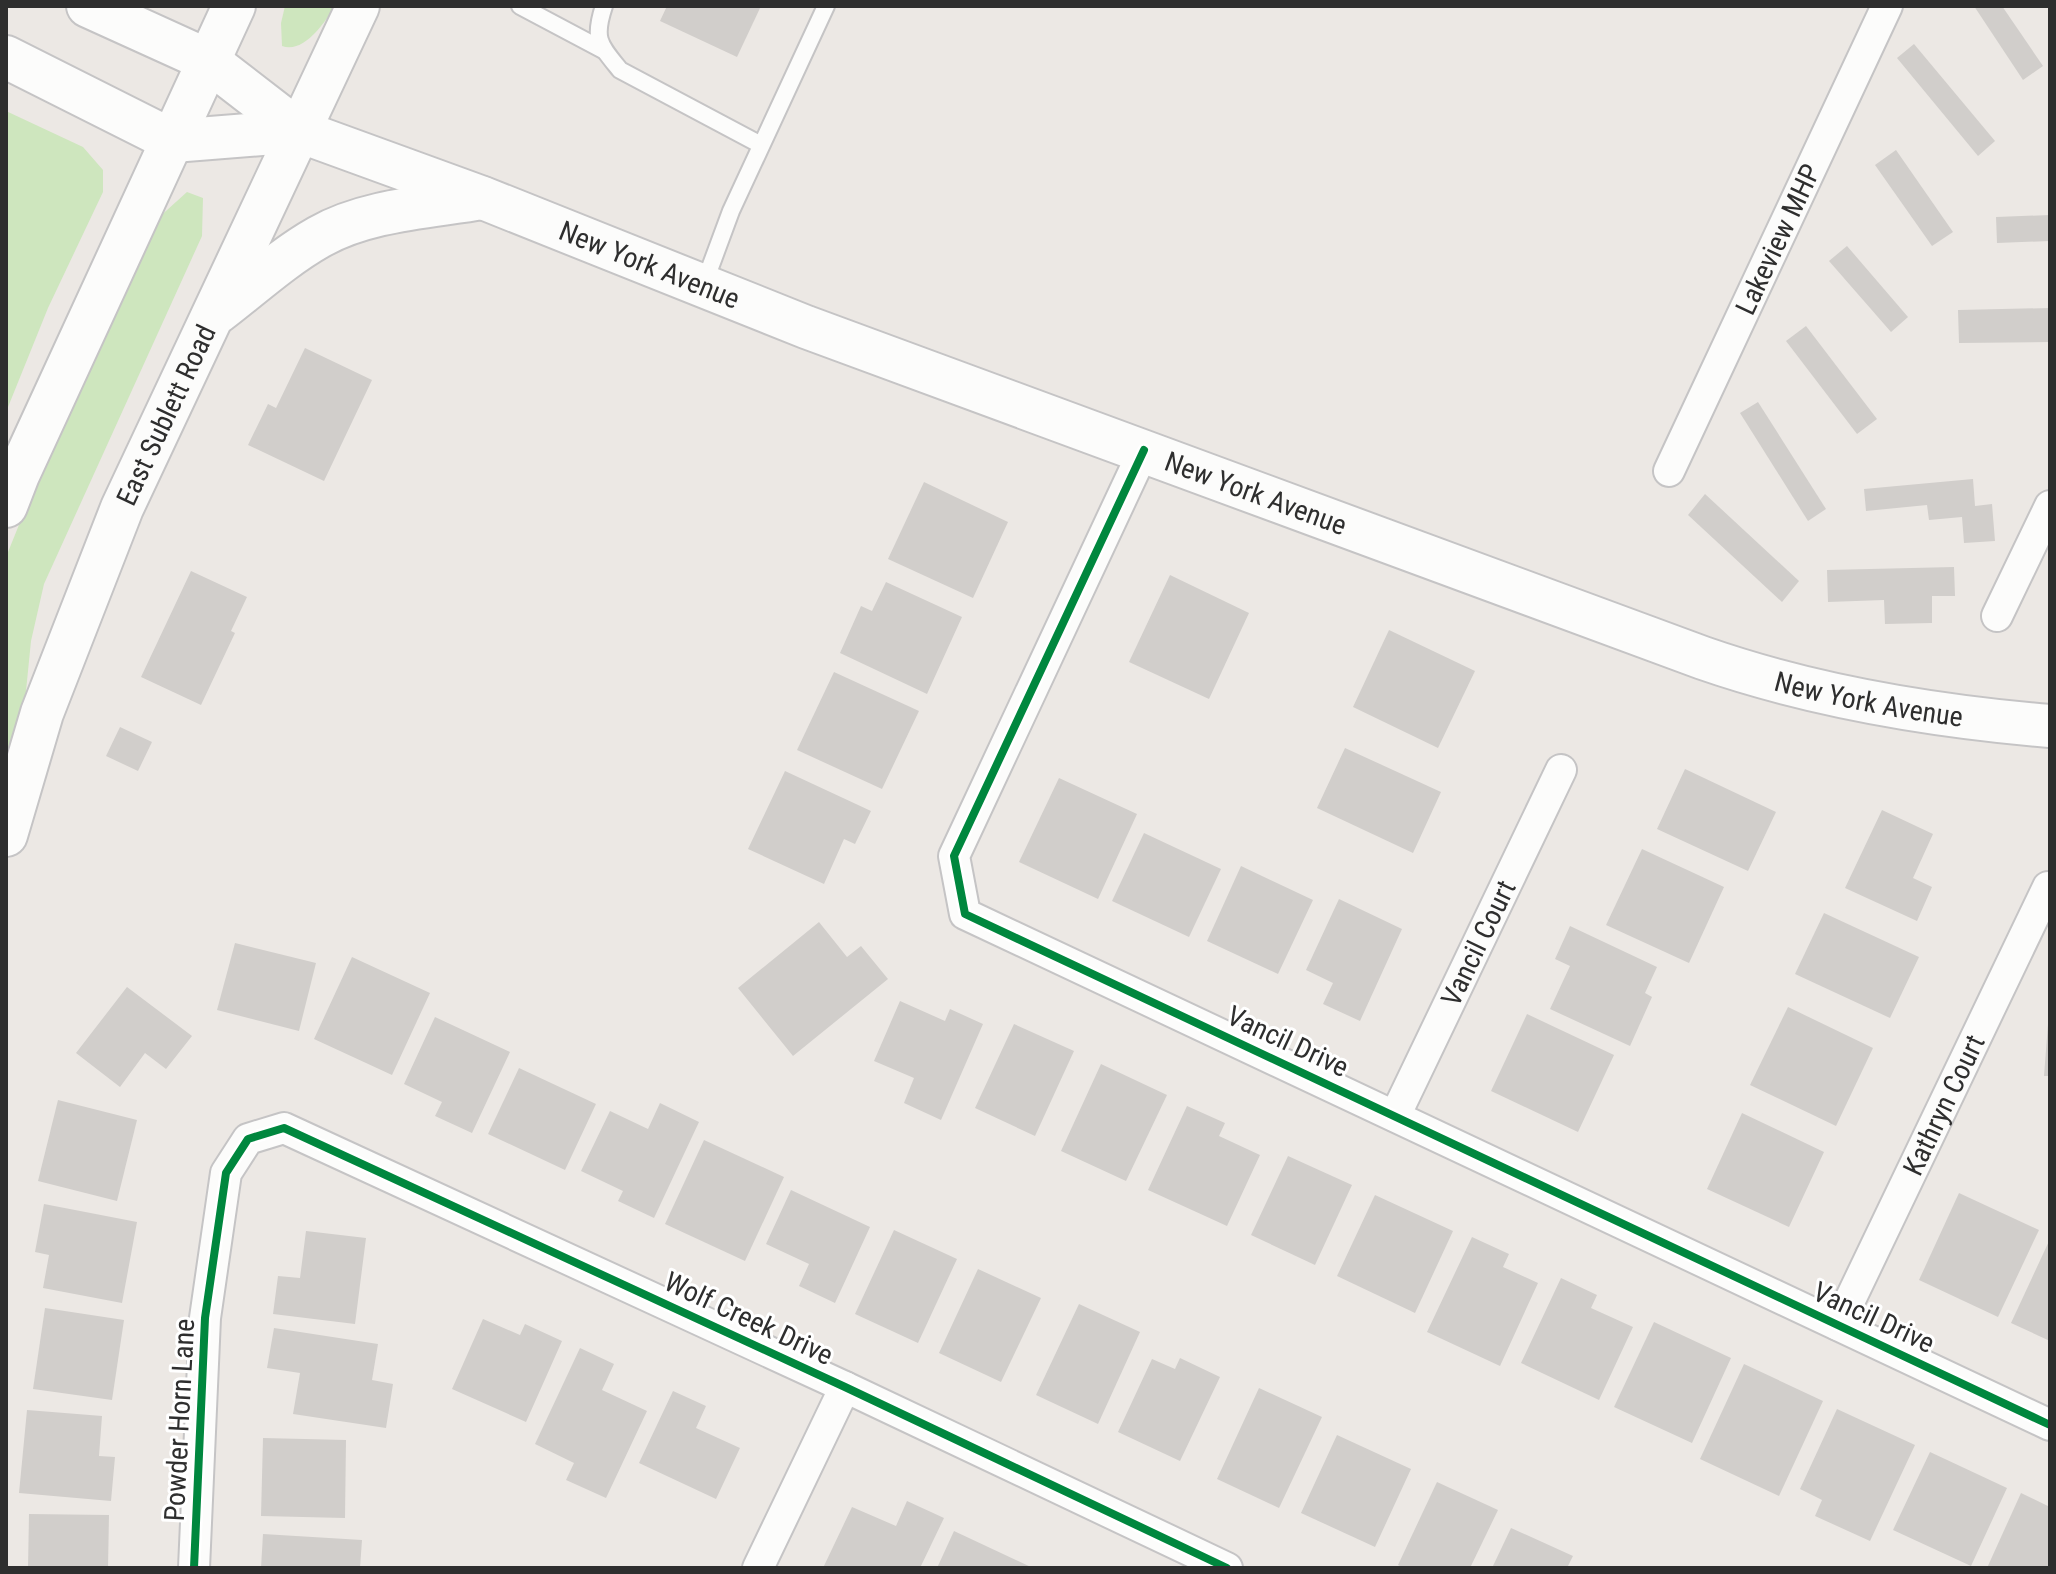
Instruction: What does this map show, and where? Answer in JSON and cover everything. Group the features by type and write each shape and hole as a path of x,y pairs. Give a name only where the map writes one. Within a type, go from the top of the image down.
{"main road":[{"name":"New York Avenue","path":"88,6 207,60 299,131 483,198 806,327 1751,675 1892,707 2050,726"},
{"path":"6,506 234,6"},
{"name":"East Sublett Road","path":"6,835 42,713 122,508 358,6"},
{"path":"6,57 173,141"},
{"name":"New York Avenue","path":"173,141 299,131"},
{"path":"208,320 254,282 321,236 374,217 483,198"}],"street":[{"name":"Lakeview MHP","path":"1669,471 1887,6"},
{"name":"Vancil Drive","path":"1144,450 954,856 965,914 2050,1425"},
{"path":"1997,616 2050,506"},
{"name":"Vancil Court","path":"1395,1116 1561,770"},
{"name":"Kathryn Court","path":"1838,1325 2048,887"},
{"name":"Wolf Creek Drive","path":"248,1139 284,1128 845,1387 1227,1568"},
{"name":"Powder Horn Lane","path":"194,1568 205,1318 226,1173 248,1139"},
{"path":"758,1568 845,1387"}],"lane":[{"path":"520,6 603,50 620,70 761,145"},
{"path":"603,50 596,29 604,6"},
{"path":"703,286 731,211 826,6"}],"green space":[{"path":"285,6 335,6 313,35 290,47 282,46 281,23"},
{"path":"6,111 83,147 103,170 103,192 48,308 6,412"},
{"path":"187,192 203,198 202,236 44,584 31,641 25,701 6,766 6,557 63,416 156,220"}],"building":[{"path":"667,6 761,6 737,57 660,21"},
{"path":"1974,6 2002,6 2043,66 2023,80"},
{"path":"1914,44 1995,141 1978,156 1897,58"},
{"path":"1896,150 1953,232 1932,246 1875,165"},
{"path":"2050,215 2050,241 1997,243 1996,217"},
{"path":"1847,246 1908,317 1891,332 1829,261"},
{"path":"2050,308 2050,342 1959,343 1958,310"},
{"path":"1806,326 1877,419 1857,434 1786,341"},
{"path":"305,348 372,380 324,481 248,445 268,404 276,408"},
{"path":"1758,402 1826,509 1808,521 1740,413"},
{"path":"1973,479 1975,506 1992,504 1995,541 1964,543 1962,517 1929,520 1927,505 1866,511 1864,489"},
{"path":"924,482 1008,522 973,598 888,559"},
{"path":"1705,494 1799,581 1782,602 1688,515"},
{"path":"1954,567 1955,596 1932,596 1932,623 1885,624 1884,600 1828,602 1827,570"},
{"path":"191,571 247,597 231,631 235,633 201,705 141,677"},
{"path":"1170,575 1249,613 1209,699 1129,662"},
{"path":"886,582 962,617 927,694 840,653 861,606 872,611"},
{"path":"1389,630 1475,671 1438,748 1353,707"},
{"path":"834,672 919,711 882,789 797,750"},
{"path":"120,727 152,742 138,771 106,756"},
{"path":"1345,748 1441,792 1413,853 1317,808"},
{"path":"1685,769 1776,812 1748,871 1657,829"},
{"path":"785,771 871,811 855,844 844,839 824,884 748,849"},
{"path":"1059,778 1137,814 1098,899 1019,862"},
{"path":"1882,810 1933,834 1913,878 1932,887 1917,921 1845,888"},
{"path":"1144,833 1221,869 1189,937 1112,901"},
{"path":"1642,849 1724,887 1689,963 1606,925"},
{"path":"1241,866 1313,900 1278,974 1207,941"},
{"path":"1339,899 1402,929 1360,1021 1323,1004 1333,983 1306,970"},
{"path":"1824,913 1919,957 1890,1018 1795,974"},
{"path":"819,922 847,957 861,946 888,979 793,1056 738,988"},
{"path":"1570,926 1657,967 1645,993 1652,997 1630,1046 1550,1009 1570,966 1555,959"},
{"path":"235,943 316,963 299,1031 217,1010"},
{"path":"352,957 430,993 392,1075 314,1039"},
{"path":"127,987 192,1036 166,1069 145,1053 120,1087 76,1053"},
{"path":"900,1001 945,1021 950,1009 983,1024 941,1120 904,1103 914,1078 874,1061"},
{"path":"1788,1007 1873,1048 1836,1126 1750,1085"},
{"path":"1527,1014 1614,1055 1578,1132 1491,1091"},
{"path":"435,1017 510,1052 472,1133 435,1116 442,1102 404,1084"},
{"path":"1014,1024 1074,1051 1035,1136 975,1108"},
{"path":"2048,1024 2050,1076 2044,1076"},
{"path":"1101,1064 1167,1095 1126,1181 1061,1151"},
{"path":"519,1068 596,1104 565,1170 488,1134"},
{"path":"58,1100 137,1120 117,1201 38,1181"},
{"path":"660,1103 699,1122 654,1218 618,1201 623,1191 581,1171 610,1111 648,1129"},
{"path":"1187,1106 1225,1123 1219,1136 1260,1155 1227,1226 1148,1190"},
{"path":"1742,1113 1824,1152 1789,1227 1707,1189"},
{"path":"704,1140 784,1177 745,1261 665,1224"},
{"path":"1288,1156 1352,1185 1315,1265 1251,1235"},
{"path":"791,1190 870,1227 835,1303 799,1286 809,1264 766,1244"},
{"path":"1959,1193 2039,1230 1998,1317 1919,1280"},
{"path":"1375,1195 1453,1231 1415,1313 1337,1276"},
{"path":"44,1204 137,1222 122,1303 43,1288 49,1255 35,1252"},
{"path":"894,1230 957,1259 918,1343 855,1314"},
{"path":"306,1231 366,1238 355,1324 273,1314 278,1276 300,1278"},
{"path":"1472,1237 1509,1254 1503,1267 1538,1283 1500,1366 1427,1332"},
{"path":"2050,1239 2050,1341 2011,1323"},
{"path":"978,1269 1041,1298 1001,1382 939,1353"},
{"path":"1561,1278 1597,1295 1591,1308 1633,1327 1599,1400 1521,1363"},
{"path":"1079,1304 1140,1332 1098,1424 1036,1395"},
{"path":"45,1308 124,1320 112,1400 33,1389"},
{"path":"483,1319 520,1335 525,1324 562,1341 526,1422 452,1389"},
{"path":"1654,1322 1731,1358 1692,1443 1614,1407"},
{"path":"274,1328 378,1344 372,1380 393,1384 386,1428 293,1414 300,1373 267,1368"},
{"path":"580,1348 614,1364 602,1390 647,1411 606,1498 566,1480 574,1463 535,1444"},
{"path":"1180,1358 1220,1377 1180,1461 1118,1432 1152,1359 1175,1369"},
{"path":"1744,1364 1823,1401 1779,1496 1700,1459"},
{"path":"1259,1388 1322,1417 1279,1508 1217,1479"},
{"path":"673,1391 706,1406 696,1428 740,1448 716,1499 639,1463"},
{"path":"1837,1409 1915,1445 1870,1541 1815,1516 1822,1500 1800,1489"},
{"path":"27,1410 102,1416 99,1456 115,1457 111,1501 19,1493"},
{"path":"1337,1435 1411,1469 1375,1547 1301,1513"},
{"path":"263,1438 346,1440 345,1518 261,1516"},
{"path":"1930,1452 2007,1488 1971,1566 1893,1530"},
{"path":"1437,1482 1498,1510 1470,1568 1404,1568 1398,1565"},
{"path":"2021,1493 2050,1507 2050,1568 1987,1568"},
{"path":"907,1501 944,1518 920,1568 823,1568 852,1507 896,1526"},
{"path":"29,1514 109,1515 108,1568 28,1568"},
{"path":"1511,1528 1573,1556 1567,1568 1492,1568"},
{"path":"954,1531 1033,1568 937,1568"},
{"path":"263,1534 362,1540 360,1568 261,1568"}],"cycle path":[{"path":"1144,450 954,856 965,914 2050,1425"},
{"path":"194,1568 205,1318 226,1173 248,1139 284,1128 845,1387 1227,1568"}]}
